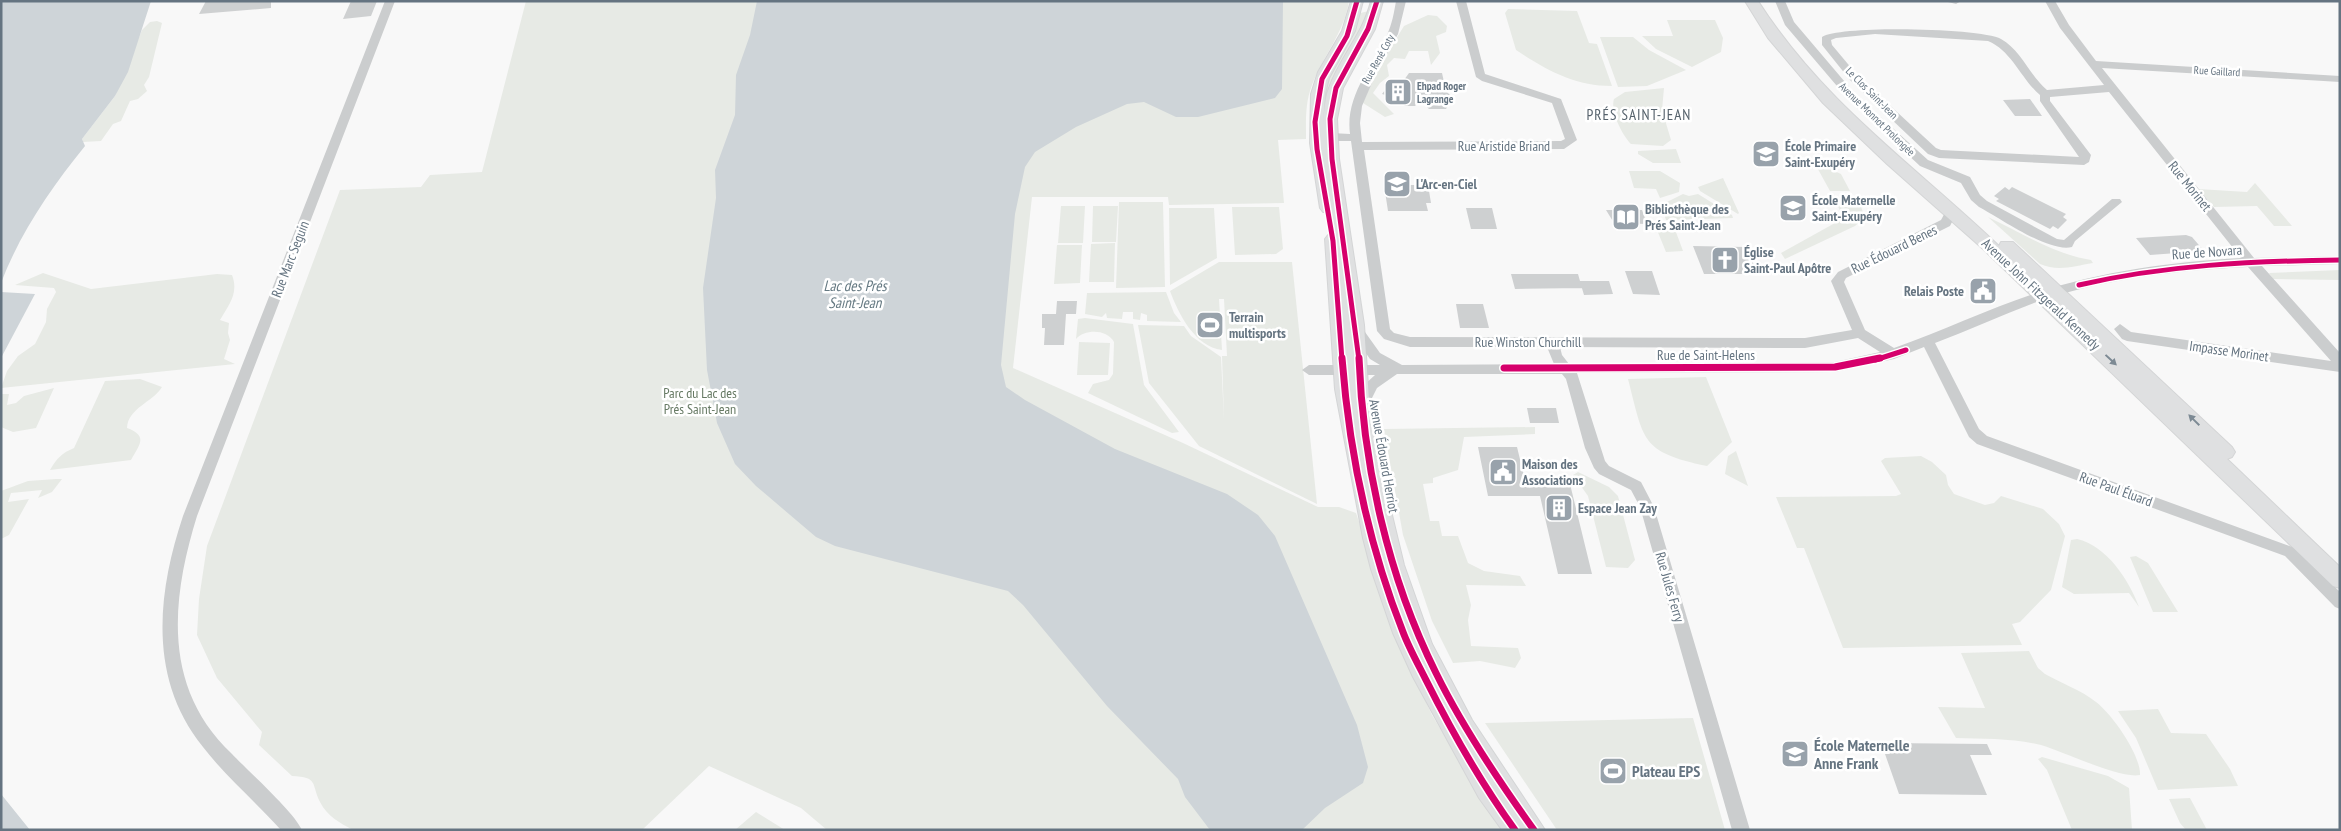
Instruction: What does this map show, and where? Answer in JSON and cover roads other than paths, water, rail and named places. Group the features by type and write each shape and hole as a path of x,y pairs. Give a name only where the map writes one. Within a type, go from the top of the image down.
{"main road":[{"name":"Avenue Édouard Herriot","path":"1357,1 1347,36 1322,79 1315,122 1317,149 1333,242 1350,370 1360,407 1392,557 1412,617 1454,706 1534,830"},
{"name":"Avenue Édouard Herriot","path":"1377,1 1373,21 1364,41 1340,79 1332,101 1330,137 1355,328 1350,370 1349,424 1372,538 1394,607 1420,671 1487,791 1515,830"},
{"name":"Avenue John Fitzgerald Kennedy","path":"1751,1 1780,44 1825,94 2201,444 2340,580"},
{"name":"Avenue John Fitzgerald Kennedy","path":"1765,1 1793,43 1837,94 1907,160 2057,291 2191,417 2340,566"}],"street":[{"name":"Rue Marc Seguin","path":"293,830 204,736 194,720 173,668 169,636 169,598 174,567 190,516 390,1"},
{"name":"Rue René Coty","path":"1355,142 1354,114 1360,94 1365,80 1390,42 1400,1"},
{"name":"Rue Aristide Briand","path":"1355,142 1556,146 1570,143 1571,140 1557,101 1486,79 1480,75 1461,1"},
{"name":"Avenue Monnot Prolongée","path":"1780,1 1789,22 1852,98 1924,163 1966,180 1975,197 1983,204 2055,242 2068,244 2070,239 2116,202"},
{"path":"1949,1 1956,1"},
{"name":"Rue Morinet","path":"2050,1 2064,26 2112,88 2252,261 2340,362"},
{"name":"Le Clos Saint-Jean","path":"1874,31 1990,38 2004,45 2033,85 2045,94 2045,101 2085,155 2085,159 2080,162 1939,154 1932,152 1854,78 1827,45 1826,39 1834,35 1865,34 1874,31"},
{"name":"Rue Gaillard","path":"2094,64 2340,78"},
{"path":"2045,94 2112,88"},
{"path":"1330,137 1355,142"},
{"name":"Rue Winston Churchill","path":"1355,142 1384,331 1388,336 1410,342 1813,343 1860,333"},
{"name":"Rue Édouard Benes","path":"1860,333 1837,282 1842,275 1946,223 1951,212"},
{"name":"Rue de Novara","path":"2040,296 2105,278 2148,270 2252,261 2340,260"},
{"name":"Rue de Saint-Helens","path":"1309,370 1834,367 1894,354 2040,296"},
{"name":"Avenue Édouard Herriot","path":"1355,328 1375,356 1399,369"},
{"name":"Impasse Morinet","path":"2120,329 2127,336 2340,367"},
{"path":"1860,333 1894,354"},
{"name":"Rue Jules Ferry","path":"1552,342 1556,357 1572,377 1592,448 1599,464 1604,470 1636,486 1647,507 1741,830"},
{"name":"Rue Paul Éluard","path":"1928,342 1974,433 1982,440 2290,552 2340,602"},
{"name":"Rue de Saint-Helens","path":"1360,407 1376,379 1399,369"}],"water":[{"path":"1,1 151,1 128,72 115,96 82,139 85,146 37,212 17,246 1,283"},
{"name":"Lac des Prés Saint-Jean","path":"757,1 1283,1 1282,89 1275,98 1198,117 1176,117 1144,102 1127,104 1076,127 1035,152 1025,167 1015,214 1001,365 1006,387 1025,400 1115,449 1227,494 1258,515 1275,536 1357,725 1368,767 1363,783 1325,808 1302,830 1210,830 1185,797 1178,779 1107,706 1023,605 1008,591 835,546 816,537 756,486 735,464 717,423 707,370 703,288 716,198 715,170 735,115 736,75 750,35"},
{"path":"1,292 35,294 1,358"},
{"path":"1,794 30,830 1,830"}],"place":[{"name":"Ehpad Roger Lagrange","path":"1398,92"},
{"name":"École Primaire Saint-Exupéry","path":"1766,154"},
{"name":"L'Arc-en-Ciel","path":"1397,184"},
{"name":"École Maternelle Saint-Exupéry","path":"1793,208"},
{"name":"Bibliothèque des Prés Saint-Jean","path":"1626,217"},
{"name":"Église Saint-Paul Apôtre","path":"1725,260"},
{"name":"Relais Poste","path":"1983,291"},
{"name":"Terrain multisports","path":"1210,325"},
{"name":"Maison des Associations","path":"1503,472"},
{"name":"Espace Jean Zay","path":"1559,508"},
{"name":"École Maternelle Anne Frank","path":"1795,754"},
{"name":"Plateau EPS","path":"1613,771"}],"district":[{"name":"PRÉS SAINT-JEAN","path":"1639,115"}],"park label":[{"name":"Parc du Lac des Prés Saint-Jean","path":"700,402"}]}
